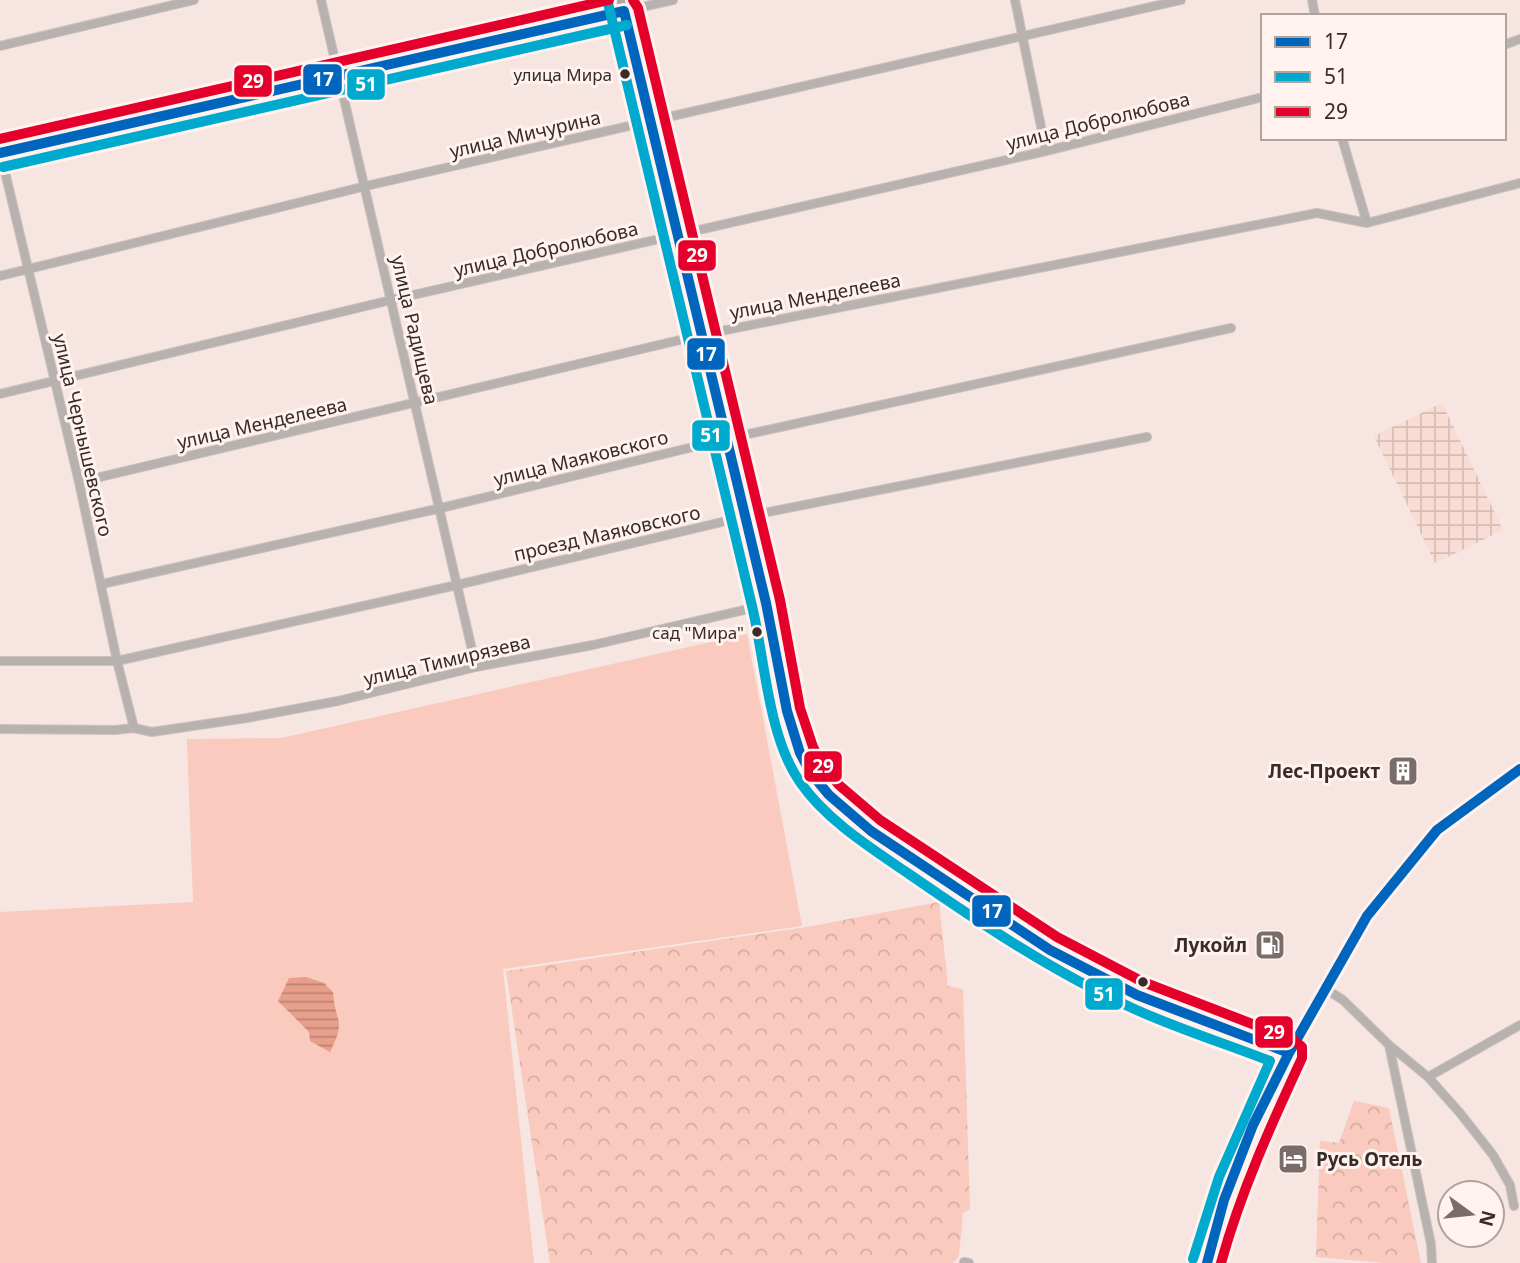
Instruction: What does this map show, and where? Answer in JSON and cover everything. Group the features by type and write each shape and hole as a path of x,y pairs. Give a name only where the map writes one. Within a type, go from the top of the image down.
{"main road":[{"path":"0,152 340,75 623,6 766,605 792,733 811,774 839,804 878,836 973,901 1059,955 1136,995 1289,1053"},
{"path":"1207,1263 1224,1200 1254,1125 1324,988 1367,916 1437,830 1520,769"}],"street":[{"path":"0,46 194,0"},
{"name":"улица Радищева","path":"321,0 476,667"},
{"path":"623,6 673,0"},
{"path":"1015,0 1046,151"},
{"name":"улица Мичурина","path":"0,276 366,186 1181,0"},
{"name":"улица Добролюбова","path":"0,394 391,300 1046,151 1261,97"},
{"path":"1343,140 1367,223"},
{"name":"улица Чернышевского","path":"0,152 79,482 134,728"},
{"name":"улица Менделеева","path":"79,482 701,335 1317,213 1367,223 1520,183"},
{"name":"улица Маяковского","path":"102,584 441,508 726,439 1231,328"},
{"name":"проезд Маяковского","path":"117,661 457,585 743,517 1147,437"},
{"name":"улица Тимирязева","path":"0,729 134,728 152,732 247,718 338,701 476,667 593,645 766,605"},
{"path":"0,661 117,661"},
{"path":"1324,988 1343,1000 1389,1045 1428,1077 1460,1113 1493,1155 1510,1185 1514,1206"},
{"path":"1428,1077 1520,1025"},
{"path":"1389,1045 1431,1244 1432,1263"}],"shaded area":[{"path":"1442,403 1503,530 1435,563 1374,436"},
{"path":"306,977 324,983 333,992 339,1027 330,1052 310,1041 309,1032 278,1001 289,978"}],"green space":[{"path":"747,634 802,926 503,969 534,1263 0,1263 0,912 193,902 187,739 281,738"},
{"path":"939,902 948,986 963,989 970,1209 963,1213 959,1256 953,1263 550,1263 506,971 807,927"},
{"path":"1354,1101 1389,1108 1421,1263 1316,1257 1320,1141 1339,1143"}],"transit line":[{"name":"29","path":"0,139 609,0"},
{"name":"29","path":"633,0 638,8 780,600 800,708 822,765 839,785 880,820 1057,937 1143,982 1294,1040 1302,1047 1302,1058 1247,1184 1221,1263"},
{"name":"51","path":"608,3 752,606 774,721 789,764 811,796 850,833 1017,945 1130,1007 1270,1061 1219,1177 1193,1259"},
{"name":"17","path":"0,153 624,11 766,603 787,711 800,753 810,772 829,795 871,831 1050,950 1137,995 1289,1053"},
{"name":"51","path":"3,167 627,25"},
{"name":"17","path":"1207,1263 1224,1200 1253,1125 1289,1053 1367,916 1437,830 1520,769"}],"place":[{"name":"улица Мира","path":"625,74"},
{"name":"сад \"Мира\"","path":"757,632"},
{"name":"Лес-Проект","path":"1403,771"},
{"name":"Лукойл","path":"1270,945"},
{"name":"Русь Отель","path":"1293,1159"}]}
